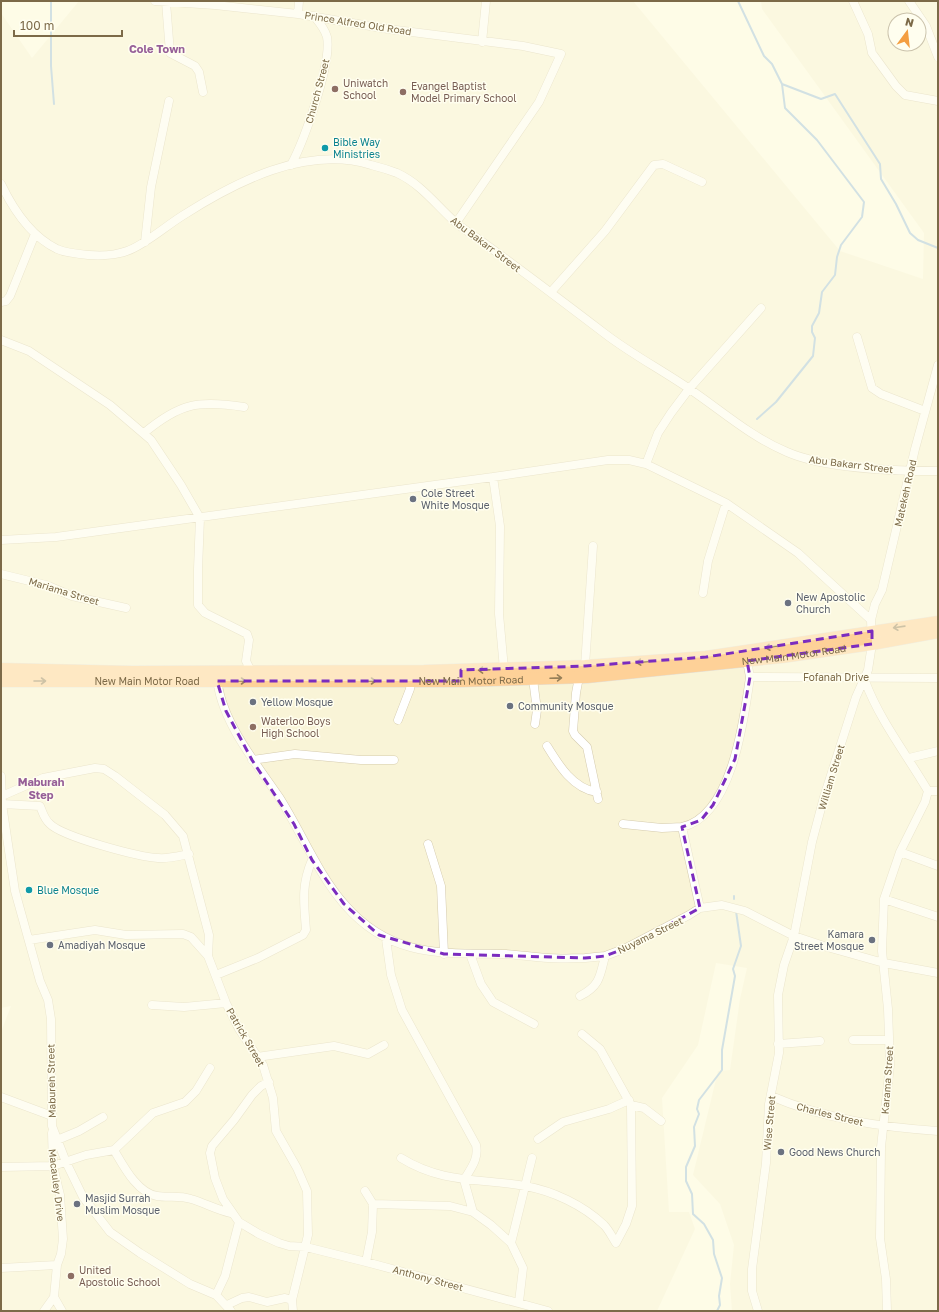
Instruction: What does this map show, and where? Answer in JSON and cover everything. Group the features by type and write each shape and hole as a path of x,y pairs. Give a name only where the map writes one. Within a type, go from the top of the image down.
{"highway":[{"name":"New Main Motor Road","path":"1,681 217,676 251,671 533,679 706,657 871,626 938,622"},
{"name":"New Main Motor Road","path":"1,669 411,681 461,676 504,669 582,672 747,661 872,644 938,632"}],"street":[{"name":"Prince Alfred Old Road","path":"155,1 314,16 482,42 524,46 561,54 539,102 456,223"},
{"path":"298,14 299,1"},
{"path":"482,42 486,1"},
{"path":"853,1 868,34 872,53 896,86 905,95 938,101"},
{"path":"910,1 926,26 938,57"},
{"path":"166,2 170,53 195,66 199,72 203,92"},
{"name":"Church Street","path":"291,165 301,145 325,61 327,37 314,16"},
{"path":"145,242 151,187 169,101"},
{"name":"Abu Bakarr Street","path":"1,184 17,212 35,234 57,249 90,255 126,252 145,242 153,235 225,190 269,171 308,161 340,160 367,164 397,174 426,193 456,223 551,292 605,334 689,389 756,437 787,452 823,462 910,471 938,471"},
{"path":"551,292 606,231 654,165 663,164 702,182"},
{"path":"1,302 6,301 10,296 35,234"},
{"path":"646,464 658,433 689,389 761,308"},
{"path":"857,337 872,388 881,394 925,411"},
{"path":"1,340 29,351 110,405 151,440 181,485 200,518 198,605 205,613 247,634 249,640 246,661 251,671"},
{"name":"Matekeh Road","path":"871,626 875,604 882,590 910,471 938,365"},
{"path":"144,434 172,412 187,406 211,404 244,407"},
{"path":"1,540 56,537 608,460 629,460 646,464 726,503 798,553 871,626"},
{"path":"493,477 500,526 499,614 504,669"},
{"path":"702,593 708,561 726,503"},
{"path":"547,746 558,764 571,778 597,795 587,747 573,731 576,693 582,672 593,546"},
{"name":"Mariama Street","path":"1,574 46,585 72,596 126,608"},
{"name":"William Street","path":"794,936 812,842 824,797 856,697 866,679 872,644 871,626"},
{"path":"623,824 662,828 682,828 691,826 701,820 725,784 737,751 745,716 750,677 747,661"},
{"name":"Nuyama Street","path":"217,676 226,711 252,760 279,798 312,860 344,904 358,919 386,939 419,949 444,954 507,954 549,958 605,956 649,936 700,908 722,905 734,907 764,920 794,936 884,963 938,973"},
{"name":"Fofanah Drive","path":"750,677 866,679 938,678"},
{"path":"533,679 537,710 536,724"},
{"path":"866,679 895,740 909,758 928,791 938,791"},
{"path":"398,720 410,689 411,681"},
{"path":"909,758 938,751"},
{"path":"252,760 295,754 361,760 394,760"},
{"path":"2,800 42,778 95,768 104,769 115,776 165,815 183,836 189,854 209,935 208,956"},
{"name":"Mabureh Street","path":"1,776 2,800 15,891 40,981 48,1000 50,1019 52,1126 66,1162 83,1197 110,1232 140,1253 190,1284 216,1295 229,1308"},
{"name":"Karama Street","path":"887,1311 886,1279 880,1238 883,1126 890,1065 890,1040 882,951 884,899 900,852 925,802 928,791"},
{"path":"2,800 40,806 47,821 58,830 77,837 148,857 173,858 189,854"},
{"path":"682,828 700,908"},
{"path":"428,844 442,886 444,954"},
{"path":"900,852 938,866"},
{"path":"216,975 258,958 303,935 306,930 305,879 312,860"},
{"path":"884,899 938,917"},
{"name":"Patrick Street","path":"29,940 95,930 140,935 183,934 191,937 208,956 226,1003 239,1029 257,1057 269,1082 273,1098 276,1131 297,1168 307,1192 308,1235 292,1300 293,1311"},
{"name":"Wise Street","path":"758,1311 752,1291 752,1269 764,1178 769,1104 779,1053 778,995 784,965 794,936"},
{"path":"386,939 391,975 402,1010 476,1145 478,1153 476,1160 464,1180 473,1212"},
{"path":"470,954 481,984 493,1002 534,1024"},
{"path":"580,996 592,990 598,983 605,956"},
{"path":"152,1005 184,1007 226,1003"},
{"path":"401,1158 432,1173 447,1178 525,1186 572,1202 605,1226 616,1243 632,1206 630,1102 600,1049 582,1034"},
{"path":"852,1040 890,1040"},
{"path":"778,1044 820,1041"},
{"path":"257,1057 334,1046 368,1054 384,1045"},
{"path":"1,1167 53,1166 86,1155 114,1150 153,1113 185,1102 196,1092 210,1068"},
{"path":"231,1213 215,1178 210,1153 212,1146 231,1124 252,1095 261,1086 269,1082"},
{"name":"Charles Street","path":"771,1096 813,1112 883,1126 938,1131"},
{"path":"1,1097 52,1116"},
{"path":"538,1140 563,1122 630,1102 644,1108 661,1121"},
{"path":"57,1140 79,1131 103,1117"},
{"name":"Macauley Drive","path":"52,1126 53,1166 62,1213 63,1239 61,1254 57,1264 54,1297"},
{"path":"114,1150 134,1180 147,1192 157,1196 190,1198 231,1213"},
{"path":"511,1243 532,1158"},
{"path":"365,1191 374,1204 372,1232 366,1262"},
{"path":"374,1204 443,1206 473,1212 491,1224 511,1243 523,1268 519,1302"},
{"name":"Anthony Street","path":"231,1213 239,1222 279,1244 306,1247 519,1302 548,1311"},
{"path":"216,1295 225,1276 239,1222"},
{"path":"1,1268 57,1264"},
{"path":"44,1311 54,1297 62,1311"},
{"path":"229,1308 242,1298 249,1297 267,1302 285,1298 292,1300"}],"highlighted area":[{"path":"872,631 872,644 747,661 750,677 735,759 713,805 701,820 682,827 700,908 626,948 605,956 585,958 444,954 379,935 344,904 312,860 294,824 252,760 226,711 217,681 461,681 461,670 585,666 706,657"}],"shaded area":[{"path":"79,1 633,1 840,251 923,279 924,233 762,9 761,1 938,1 938,1311 732,1311 730,1284 734,1245 720,1204 693,1175 718,1071 730,1070 740,999 747,968 716,963 698,1045 662,1098 669,1212 689,1212 695,1229 657,1311 1,1311 1,1032 11,1006 1,1008 1,13 32,58"}],"waterway":[{"path":"51,1 51,66 54,104"},
{"path":"738,1 764,56 772,64 782,84 785,108 817,140 864,202 862,217 841,245 837,257 835,275 822,292 819,313 812,326 812,332 815,338 813,356 776,402 757,419"},
{"path":"782,84 821,99 835,94 880,164 881,179 896,204 910,233 918,240 938,248"},
{"path":"717,1311 720,1305 719,1296 722,1278 714,1254 713,1240 704,1224 693,1214 692,1194 686,1181 686,1167 695,1146 694,1127 699,1114 697,1109 699,1100 722,1070 722,1050 735,976 733,969 741,946 736,911"}],"place":[{"name":"Uniwatch School","path":"335,89"},
{"name":"Evangel Baptist Model Primary School","path":"403,92"},
{"name":"Bible Way Ministries","path":"325,148"},
{"name":"Cole Street White Mosque","path":"413,499"},
{"name":"New Apostolic Church","path":"788,603"},
{"name":"Yellow Mosque","path":"253,702"},
{"name":"Community Mosque","path":"510,706"},
{"name":"Waterloo Boys High School","path":"253,727"},
{"name":"Blue Mosque","path":"29,890"},
{"name":"Kamara Street Mosque","path":"872,940"},
{"name":"Amadiyah Mosque","path":"50,945"},
{"name":"Good News Church","path":"781,1152"},
{"name":"Masjid Surrah Muslim Mosque","path":"77,1204"},
{"name":"United Apostolic School","path":"71,1276"}],"district":[{"name":"Cole Town","path":"157,48"},
{"name":"Maburah Step","path":"41,787"}]}
